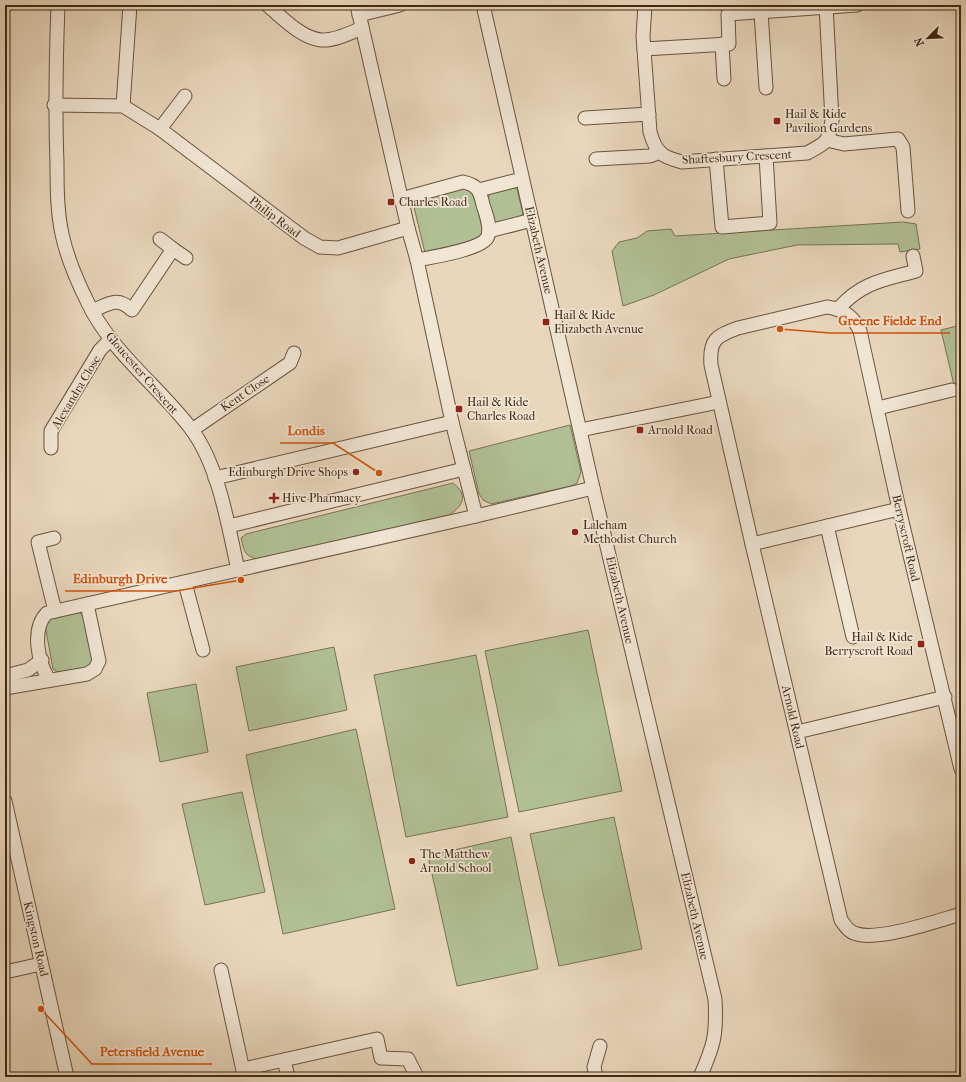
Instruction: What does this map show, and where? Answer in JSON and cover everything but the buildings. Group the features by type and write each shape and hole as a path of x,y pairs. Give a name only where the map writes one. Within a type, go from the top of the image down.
{"street":[{"name":"Gloucester Crescent","path":"58,5 54,104 58,203 62,234 72,270 92,311 111,340 192,430 215,478 229,526 238,570"},
{"path":"54,104 123,106 130,5"},
{"path":"267,5 300,31 316,39 322,40 337,37 359,16 400,5"},
{"name":"Elizabeth Avenue","path":"482,5 593,488 715,999 716,1025 713,1046 700,1077"},
{"path":"596,159 650,156 660,152 654,146 650,132 644,49 645,5"},
{"path":"644,49 729,44 728,14 857,5"},
{"path":"826,6 832,120 830,137 826,140"},
{"path":"762,12 766,88"},
{"path":"359,16 401,200 417,260 452,422 476,516"},
{"path":"722,44 724,79"},
{"path":"160,129 185,96"},
{"name":"Philip Road","path":"123,106 160,129 304,238 320,247 338,248 408,228"},
{"path":"585,118 649,114"},
{"path":"826,140 844,144 898,139 902,147 908,211"},
{"name":"Shaftesbury Crescent","path":"660,152 666,158 682,162 766,156 807,153 820,146 826,140"},
{"path":"716,159 722,227 770,223 766,156"},
{"path":"479,190 522,179"},
{"path":"401,200 463,182 472,184 479,190 489,231 486,238 474,246 417,260"},
{"path":"489,231 532,220"},
{"path":"160,239 186,258"},
{"path":"92,311 117,301 124,303 132,310 173,249"},
{"path":"842,310 849,297 868,284 916,271 913,256"},
{"name":"Arnold Road","path":"842,310 827,307 814,309 738,328 717,338 710,352 711,365 841,920 847,930 867,936 895,932 961,914"},
{"name":"Berryscroft Road","path":"842,310 856,322 860,331 899,509 961,769"},
{"name":"Alexandra Close","path":"51,448 51,431 100,350 111,340"},
{"name":"Kent Close","path":"192,430 290,363 294,353"},
{"path":"878,408 952,390"},
{"path":"580,430 719,402"},
{"path":"215,478 452,422"},
{"path":"229,526 464,469"},
{"path":"49,680 45,672 38,639 41,619 47,613 185,583 593,488"},
{"path":"752,544 899,509"},
{"path":"827,526 853,637"},
{"path":"54,538 38,542 55,611"},
{"path":"185,583 203,650"},
{"path":"5,688 88,674 95,669 99,661 88,604"},
{"path":"5,676 28,670 42,660"},
{"path":"796,732 944,698"},
{"name":"Kingston Road","path":"5,801 67,1077"},
{"path":"5,972 41,964"},
{"path":"221,970 244,1076"},
{"path":"244,1076 248,1068 377,1039 381,1058 408,1059 417,1077"},
{"path":"596,1077 594,1067 600,1046"},
{"path":"284,1060 288,1077"}],"green space":[{"path":"465,188 474,193 483,232 476,240 425,253 414,207 417,201"},
{"path":"514,188 517,189 523,214 521,217 496,224 493,222 488,198 490,194"},
{"path":"903,222 916,224 920,249 900,252 898,244 797,245 729,259 654,295 623,306 612,251 619,242 637,238 647,231 671,229 675,236"},
{"path":"961,325 961,415 941,330"},
{"path":"570,425 581,472 577,483 571,486 491,504 483,500 479,494 469,451"},
{"path":"453,483 461,491 462,500 458,508 449,515 257,559 249,556 245,552 243,546 241,538 246,534"},
{"path":"78,611 84,618 95,658 89,667 60,673 53,669 45,625 48,619"},
{"path":"588,630 622,791 519,812 485,651"},
{"path":"334,647 347,710 249,731 236,667"},
{"path":"476,655 508,817 406,837 374,675"},
{"path":"196,684 208,752 160,762 147,693"},
{"path":"356,729 395,909 283,934 246,755"},
{"path":"242,792 265,892 205,905 182,804"},
{"path":"614,817 642,949 559,966 530,834"},
{"path":"511,837 538,969 457,986 428,856"}],"place":[{"name":"Hail & Ride Pavilion Gardens","path":"777,121"},
{"name":"Charles Road","path":"391,202"},
{"name":"Hail & Ride Elizabeth Avenue","path":"546,322"},
{"name":"Greene Fielde End","path":"780,329"},
{"name":"Hail & Ride Charles Road","path":"459,409"},
{"name":"Arnold Road","path":"640,430"},
{"name":"Edinburgh Drive Shops","path":"356,472"},
{"name":"Londis","path":"379,473"},
{"name":"Hive Pharmacy","path":"274,498"},
{"name":"Laleham Methodist Church","path":"575,532"},
{"name":"Edinburgh Drive","path":"241,580"},
{"name":"Hail & Ride Berryscroft Road","path":"921,644"},
{"name":"The Matthew Arnold School","path":"412,861"},
{"name":"Petersfield Avenue","path":"41,1009"}]}
